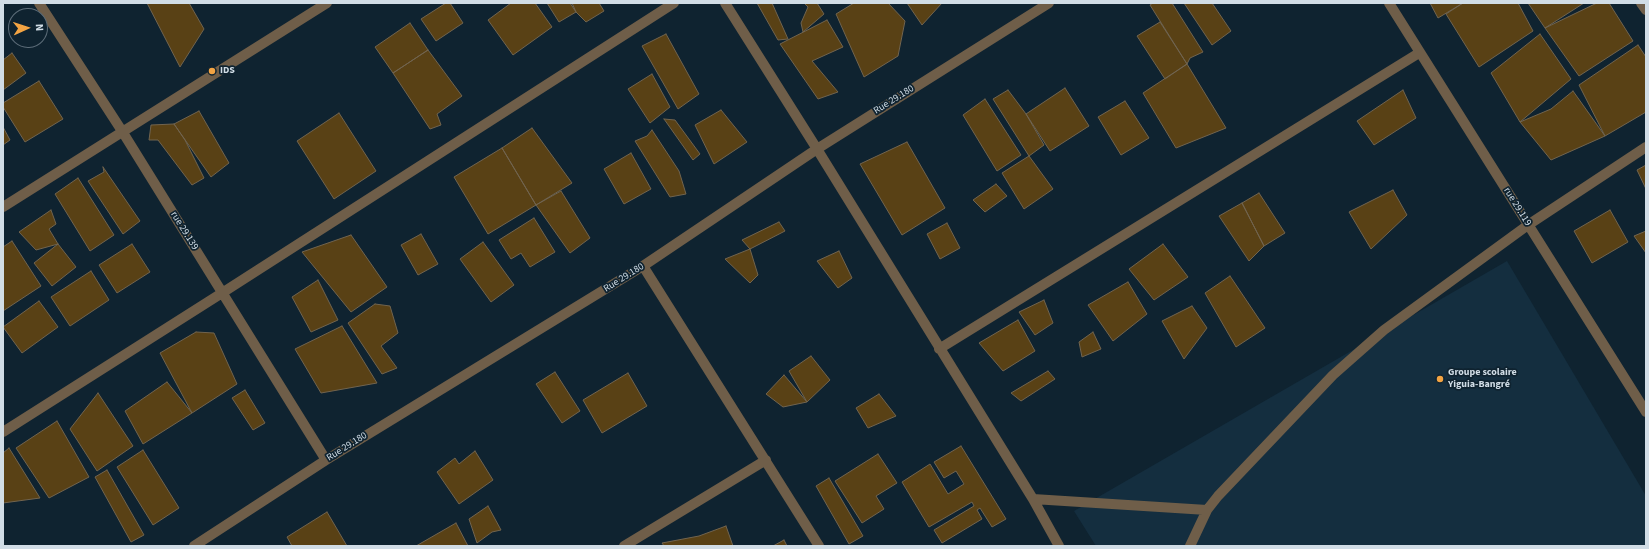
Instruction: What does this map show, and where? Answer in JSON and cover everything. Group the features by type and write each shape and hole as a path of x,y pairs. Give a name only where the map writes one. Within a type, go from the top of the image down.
{"street":[{"name":"rue 29.139","path":"39,3 122,131 326,460"},
{"path":"3,206 327,3"},
{"path":"3,432 222,294 674,3"},
{"path":"725,3 1033,499 1059,546"},
{"name":"Rue 29.180","path":"194,546 326,460 643,266 817,149 1049,3"},
{"name":"rue 29.119","path":"1389,3 1419,53 1646,412"},
{"path":"1641,3 1646,10"},
{"path":"939,349 1419,53"},
{"path":"1190,546 1207,510 1223,490 1338,370 1384,330 1528,225 1646,147"},
{"path":"643,266 819,546"},
{"path":"624,546 766,460"},
{"path":"1033,499 1207,510"}],"shaded area":[{"name":"Groupe scolaire Yiguia-Bangré","path":"1507,261 1646,496 1646,546 1096,546 1074,511"}],"building":[{"path":"147,3 189,3 204,29 180,67"},
{"path":"446,3 450,3 463,23 436,41 421,19"},
{"path":"511,3 535,3 552,27 513,55 488,20"},
{"path":"547,3 570,3 576,12 559,22"},
{"path":"572,3 599,3 604,11 586,22 576,12"},
{"path":"757,3 772,3 788,39 778,40"},
{"path":"804,3 817,3 824,14 803,32 801,23 808,7"},
{"path":"854,3 888,3 905,21 898,56 864,77 836,14"},
{"path":"907,3 942,3 922,25"},
{"path":"1153,3 1172,3 1203,52 1190,58 1187,64 1150,5"},
{"path":"1184,3 1212,3 1231,31 1212,45"},
{"path":"1430,3 1463,3 1438,18"},
{"path":"1463,3 1518,3 1533,31 1479,67 1446,14"},
{"path":"1528,3 1584,3 1545,28"},
{"path":"1597,3 1609,3 1633,41 1579,76 1545,28"},
{"path":"827,20 843,47 812,61 838,92 818,99 780,44"},
{"path":"1160,22 1187,64 1165,79 1137,36"},
{"path":"410,23 428,50 393,73 375,47"},
{"path":"666,34 699,94 678,109 642,46"},
{"path":"1540,34 1571,79 1520,122 1491,73"},
{"path":"1638,45 1646,57 1646,112 1605,136 1579,85"},
{"path":"428,50 462,96 437,114 441,125 430,129 393,73"},
{"path":"12,53 26,73 3,90 3,60"},
{"path":"1187,64 1226,128 1176,148 1143,93"},
{"path":"652,74 670,107 650,123 628,89"},
{"path":"39,81 63,119 25,142 3,107 3,103"},
{"path":"1065,88 1089,126 1050,151 1026,114"},
{"path":"1008,90 1026,114 1044,145 1029,156 993,99"},
{"path":"1403,90 1416,118 1374,145 1357,121"},
{"path":"1573,91 1605,136 1551,160 1520,122 1551,109"},
{"path":"985,99 1021,155 997,171 963,115"},
{"path":"1125,101 1149,138 1121,155 1098,117"},
{"path":"721,110 747,142 714,164 695,125"},
{"path":"199,111 229,163 211,177 174,124"},
{"path":"339,113 376,171 334,199 297,141"},
{"path":"664,119 675,120 700,154 693,160"},
{"path":"174,124 185,140 204,178 192,185 158,140 149,140 151,125"},
{"path":"3,127 10,140 3,145"},
{"path":"532,128 572,183 536,205 502,148"},
{"path":"652,130 679,171 686,194 670,197 635,141 647,136"},
{"path":"907,142 945,208 902,235 860,164"},
{"path":"502,148 536,205 488,234 454,177"},
{"path":"631,153 651,189 624,204 604,169"},
{"path":"1029,156 1053,189 1024,209 1002,173"},
{"path":"1646,165 1646,189 1637,170"},
{"path":"103,167 140,221 123,234 88,181 104,172"},
{"path":"78,178 114,235 90,251 55,194"},
{"path":"996,184 1007,196 985,212 973,200"},
{"path":"1393,190 1407,215 1371,249 1349,212"},
{"path":"561,191 590,238 570,253 536,205"},
{"path":"1259,193 1285,233 1264,246 1242,203"},
{"path":"1242,203 1264,246 1249,261 1219,216"},
{"path":"51,210 56,224 49,229 58,244 36,250 19,232"},
{"path":"1610,210 1628,242 1592,263 1574,231"},
{"path":"534,218 555,252 530,267 521,253 511,259 499,240"},
{"path":"779,222 785,231 750,249 742,240"},
{"path":"947,223 960,248 940,259 927,234"},
{"path":"1646,231 1646,253 1634,236"},
{"path":"421,234 438,264 418,275 401,245"},
{"path":"351,235 387,287 351,312 302,252"},
{"path":"12,241 41,286 3,311 3,247"},
{"path":"483,242 514,285 491,302 460,259"},
{"path":"58,244 76,267 52,286 34,263"},
{"path":"132,244 150,272 117,293 99,265"},
{"path":"1163,244 1188,277 1154,300 1129,269"},
{"path":"750,249 758,275 750,283 725,259"},
{"path":"839,251 852,278 838,288 817,261"},
{"path":"91,271 109,300 70,326 51,297"},
{"path":"1230,276 1265,328 1236,347 1205,293"},
{"path":"318,280 338,320 311,332 292,297"},
{"path":"1128,282 1147,314 1113,341 1088,305"},
{"path":"1044,300 1053,323 1035,335 1019,312"},
{"path":"39,301 58,327 22,353 3,327"},
{"path":"375,304 390,306 398,333 381,346 397,368 382,374 348,323"},
{"path":"1192,306 1207,328 1184,359 1162,321"},
{"path":"1018,320 1035,351 1003,371 979,343"},
{"path":"342,326 377,383 321,393 295,349"},
{"path":"196,332 214,333 237,384 192,413 160,353"},
{"path":"1093,332 1101,349 1082,357 1079,342"},
{"path":"811,356 830,380 807,402 789,371"},
{"path":"1048,371 1055,379 1021,401 1011,393"},
{"path":"555,372 580,411 562,423 536,384"},
{"path":"628,373 647,406 602,433 583,400"},
{"path":"784,375 807,402 783,407 766,394"},
{"path":"167,382 192,413 143,444 125,411"},
{"path":"245,390 265,423 253,430 232,398"},
{"path":"98,393 133,446 97,471 70,429"},
{"path":"879,394 896,416 868,428 856,408"},
{"path":"57,421 89,477 49,498 16,448"},
{"path":"961,446 1006,519 992,527 980,508 977,510 982,519 942,543 934,530 974,506 972,502 929,527 902,482 930,464 948,494 964,484 956,471 944,478 934,462"},
{"path":"9,448 40,498 3,503 3,453"},
{"path":"143,450 179,508 153,525 117,467"},
{"path":"475,451 493,480 459,504 437,472 455,458 459,464"},
{"path":"878,454 897,483 876,496 884,509 862,523 835,481"},
{"path":"107,470 144,535 131,542 95,477"},
{"path":"829,478 863,536 849,544 816,486"},
{"path":"488,506 501,530 492,532 477,543 469,519"},
{"path":"327,512 347,546 292,546 287,537"},
{"path":"456,523 468,546 416,546"},
{"path":"726,526 733,546 664,546 662,543 699,536"},
{"path":"784,540 787,546 773,546"}],"place":[{"name":"IDS","path":"212,71"},
{"name":"Groupe scolaire Yiguia-Bangré","path":"1440,379"}]}
